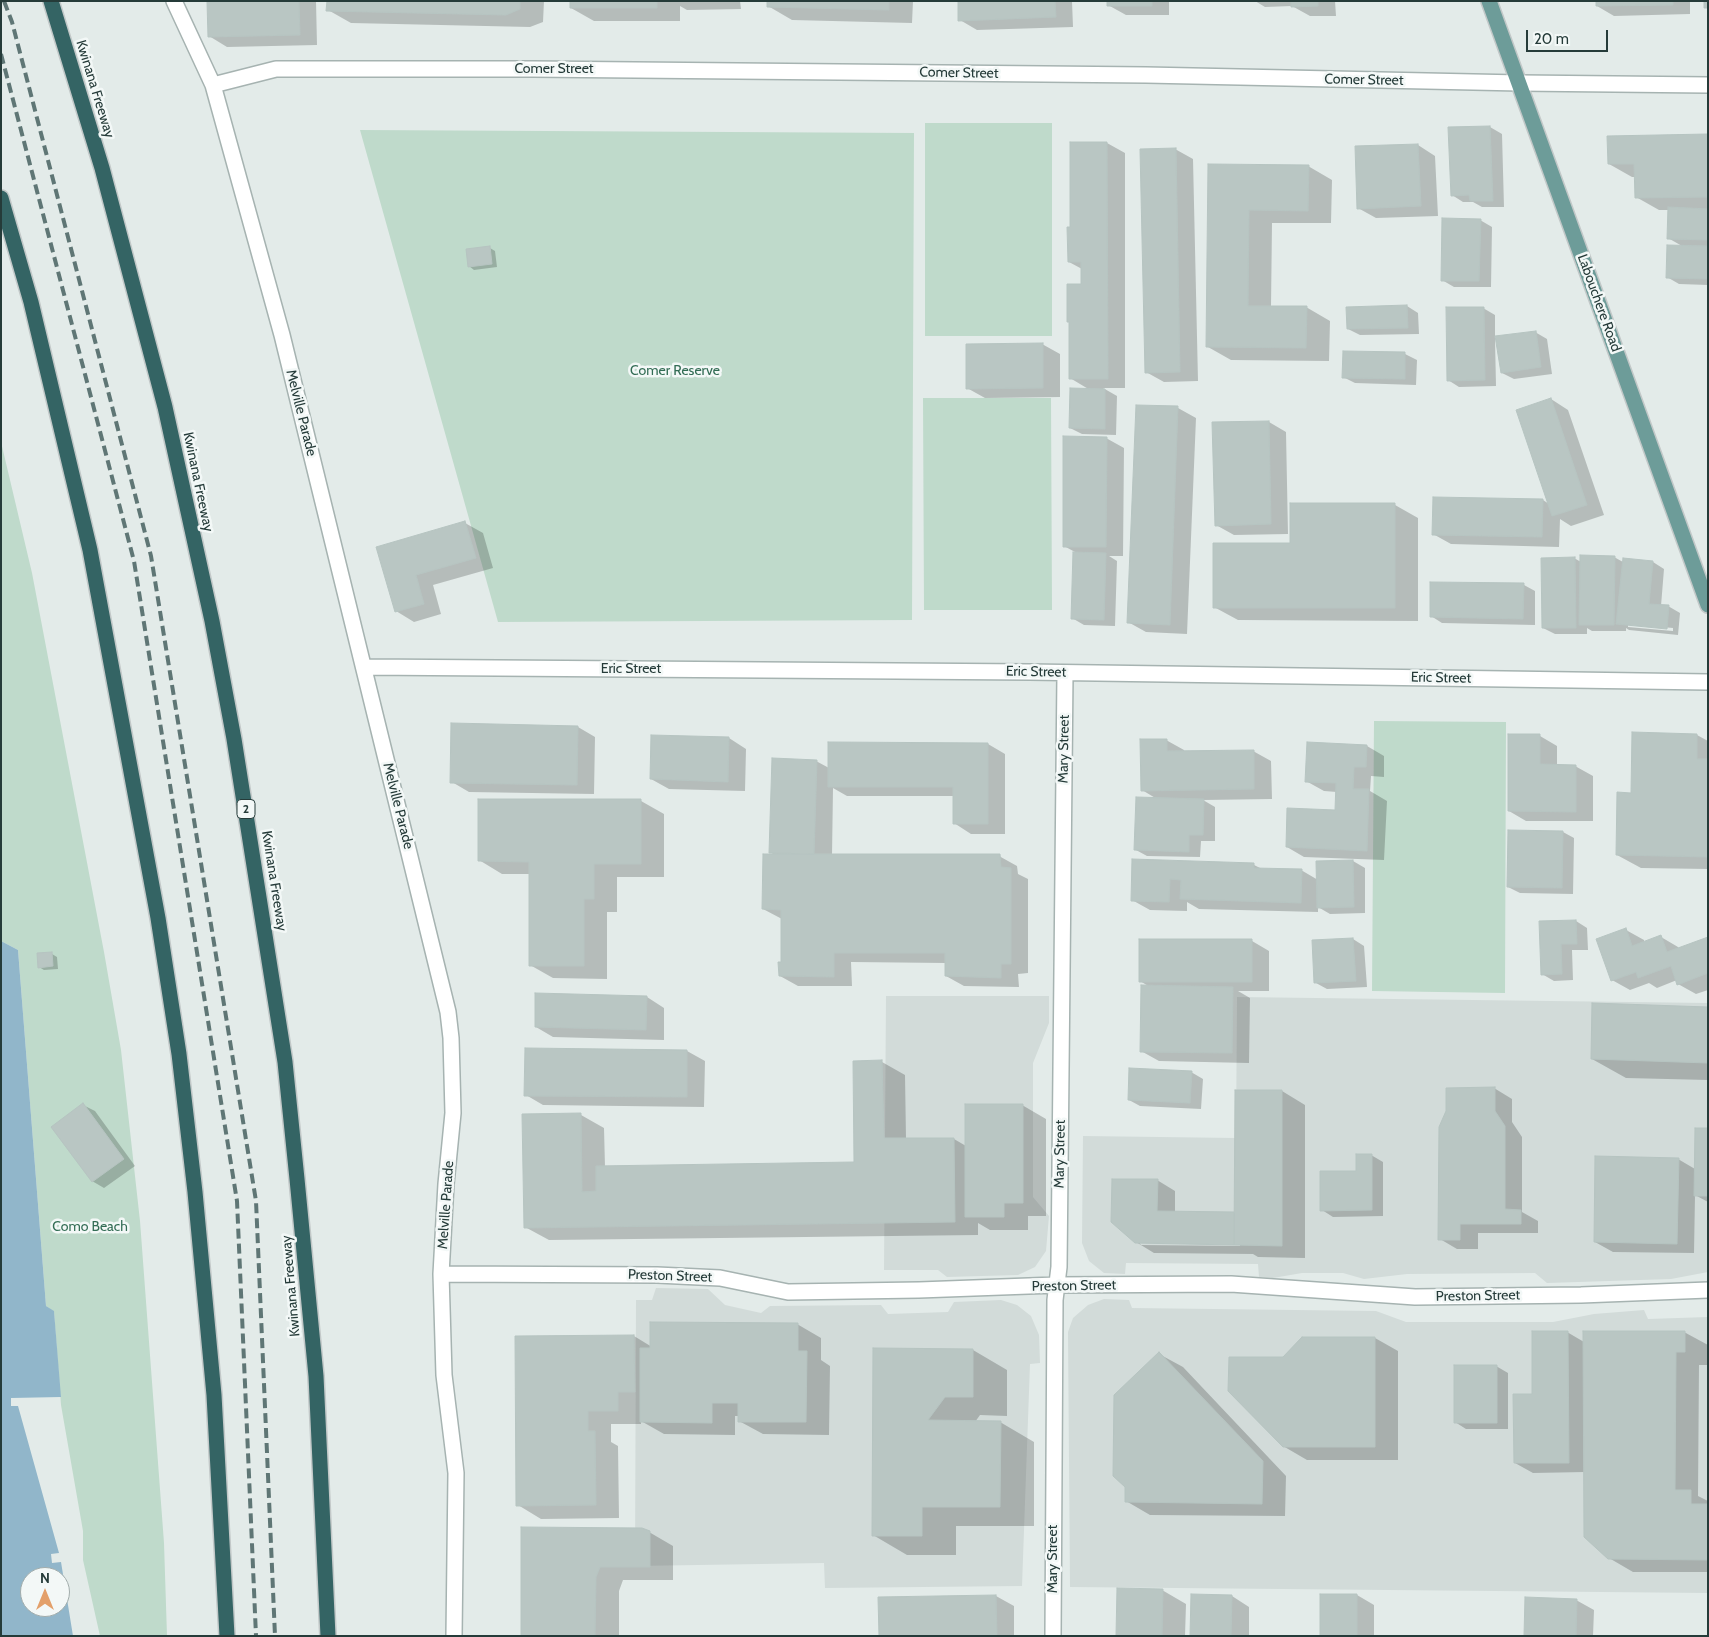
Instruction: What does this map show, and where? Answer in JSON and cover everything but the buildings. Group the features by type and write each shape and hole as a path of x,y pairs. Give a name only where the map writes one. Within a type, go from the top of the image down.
{"highway":[{"name":"Kwinana Freeway","path":"51,1 102,168 162,398 212,621 234,739 285,1062 298,1179 316,1376 328,1636"},
{"path":"1,198 31,302 88,541 158,918 178,1054 196,1202 214,1395 227,1636"}],"main road":[{"name":"Labouchere Road","path":"1489,1 1708,605"}],"street":[{"name":"Melville Parade","path":"174,1 213,85 282,334 448,1012 451,1038 453,1113 446,1184 441,1274 444,1375 456,1472 454,1636"},
{"name":"Comer Street","path":"213,85 276,69 533,69 1146,75 1708,85"},
{"name":"Eric Street","path":"364,667 1064,673 1708,682"},
{"name":"Mary Street","path":"1053,1636 1055,1308 1059,1250 1064,673"},
{"name":"Preston Street","path":"441,1274 711,1277 788,1292 1056,1285 1231,1284 1409,1297 1581,1295 1708,1290"}],"shaded area":[{"path":"886,996 1049,996 1049,1023 1033,1063 1033,1197 1049,1216 1046,1251 1035,1267 1018,1275 947,1277 938,1270 884,1270"},
{"path":"1237,997 1708,1003 1708,1272 1671,1279 1547,1283 1535,1273 1407,1274 1364,1279 1343,1273 1302,1273 1273,1278 1259,1277 1258,1264 1126,1263 1125,1274 1104,1273 1089,1261 1082,1243 1083,1136 1236,1138"},
{"path":"656,1288 708,1289 725,1305 761,1313 770,1306 881,1305 888,1314 948,1312 954,1302 1001,1300 1017,1305 1031,1316 1039,1335 1040,1363 1030,1364 1022,1586 825,1588 824,1563 635,1566 636,1300 652,1300"},
{"path":"1104,1299 1129,1300 1132,1308 1376,1311 1406,1322 1553,1322 1594,1314 1644,1310 1648,1319 1708,1317 1708,1593 1070,1587 1068,1332 1073,1318 1088,1305"}],"green space":[{"path":"925,123 1052,123 1052,336 925,336"},
{"name":"Comer Reserve","path":"360,130 914,133 912,620 498,622"},
{"path":"923,398 1051,398 1052,610 924,610"},
{"name":"Como Beach","path":"1,442 32,573 121,1050 140,1221 164,1543 167,1636 100,1636 83,1560 83,1531 61,1405 54,1312 46,1306 18,950 1,941"},
{"path":"1374,721 1506,722 1505,993 1372,991"}],"water":[{"path":"1,941 18,950 46,1306 54,1311 61,1397 11,1398 11,1406 18,1406 59,1553 51,1554 52,1563 61,1562 62,1567 20,1567 20,1617 70,1617 73,1636 1,1636"}],"railway":[{"path":"4,1 12,22 151,556 256,1201 275,1636"},
{"path":"1,54 134,561 237,1201 256,1636"}]}
